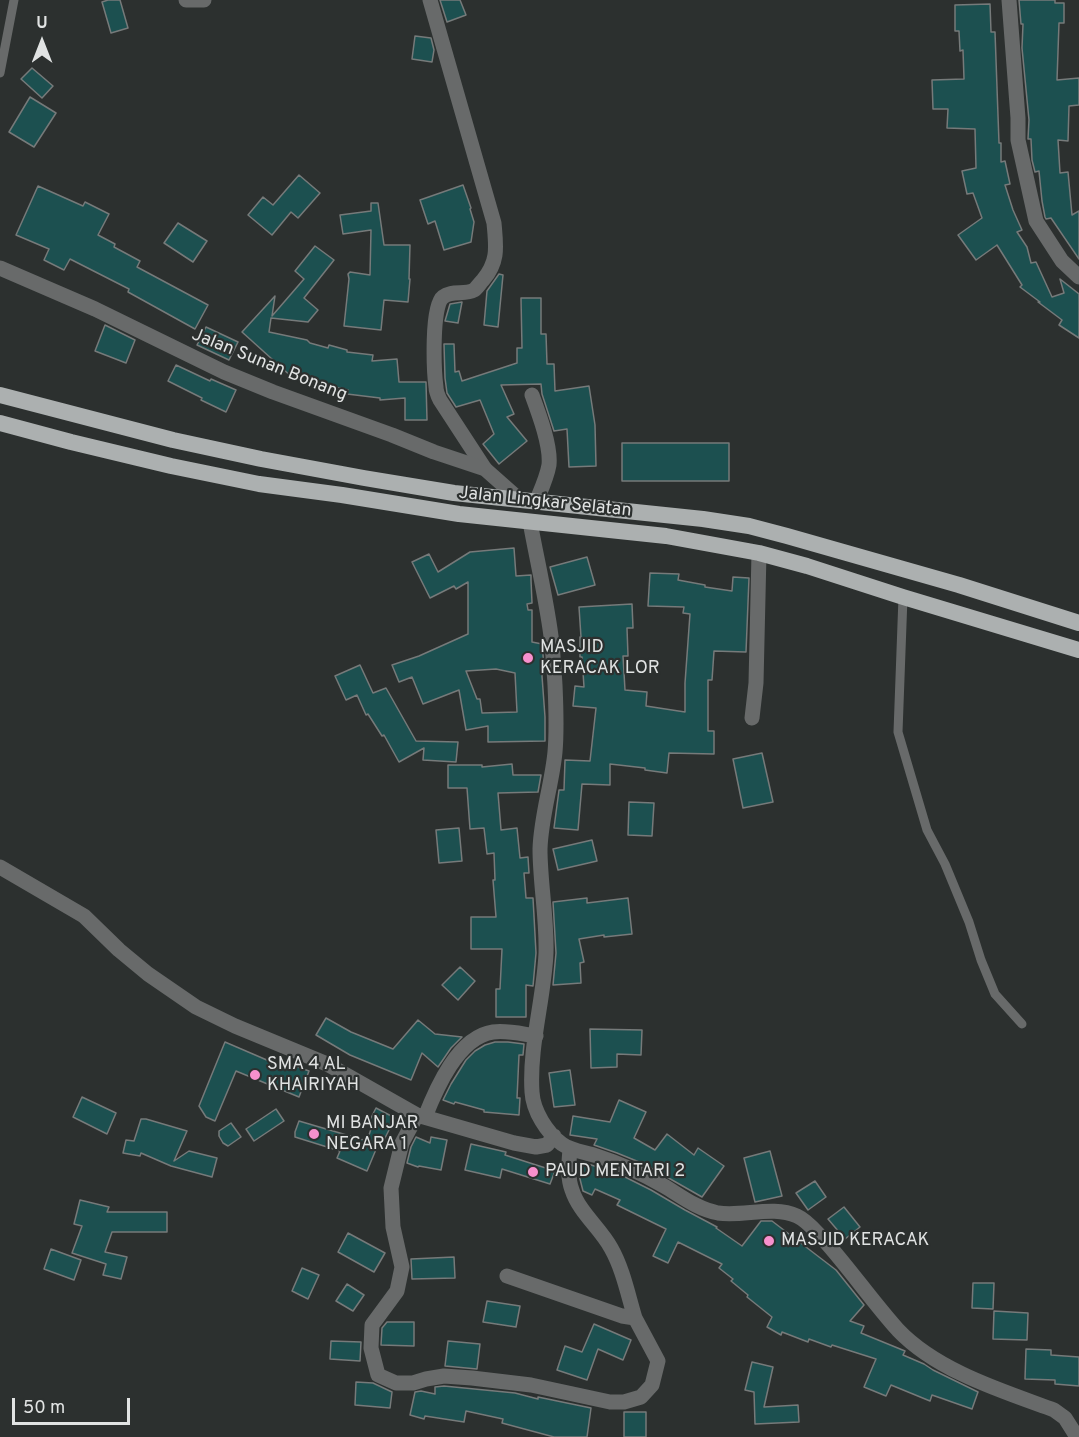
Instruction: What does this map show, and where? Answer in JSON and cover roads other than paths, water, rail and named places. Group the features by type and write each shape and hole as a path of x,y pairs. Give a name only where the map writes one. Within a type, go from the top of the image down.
{"highway":[{"name":"Jalan Lingkar Selatan","path":"0,395 173,440 261,459 420,488 748,526 823,545 1079,623"},
{"name":"Jalan Lingkar Selatan","path":"0,423 171,466 258,484 459,514 666,536 759,553 1079,650"},
{"path":"982,621 991,595"}],"street":[{"path":"186,0 204,0"},
{"path":"430,0 494,223 496,245 493,265 474,290 445,295 436,308 434,329 436,390 440,400 485,469"},
{"path":"1009,0 1018,140 1033,212 1054,250 1079,277"},
{"name":"Jalan Sunan Bonang","path":"0,268 95,309 234,376 485,469 528,501"},
{"path":"528,501 548,471 549,458 532,395"},
{"path":"530,522 552,639 556,716 555,753 541,844 546,954 532,1081 532,1096 541,1119 554,1136 570,1149 598,1156 641,1174 710,1211 729,1214 781,1212 798,1216 815,1230 844,1262 899,1331 917,1347 950,1368 1054,1410 1065,1418 1077,1437"},
{"path":"752,718 756,683 759,553"},
{"path":"0,867 84,916 148,974 196,1007 235,1026 327,1064 421,1116 494,1138 536,1147 547,1145 554,1136"},
{"path":"536,1036 501,1031 484,1034 474,1040 451,1064 421,1116 402,1143 391,1188 393,1227 402,1267 397,1291 372,1325 370,1348 378,1375 396,1383 413,1383 444,1376 472,1378 531,1385 610,1402 624,1402 641,1397 652,1384 658,1361 635,1318 611,1248 580,1206 572,1191 570,1149"},
{"path":"507,1276 622,1316 635,1318"}],"lane":[{"path":"0,73 14,0"},
{"path":"903,597 898,732 927,830 949,873 995,994 1022,1024"}],"place":[{"name":"MASJID KERACAK LOR","path":"528,658"},
{"name":"SMA 4 AL KHAIRIYAH","path":"255,1075"},
{"name":"MI BANJAR NEGARA 1","path":"314,1134"},
{"name":"PAUD MENTARI 2","path":"533,1172"},
{"name":"MASJID KERACAK","path":"769,1241"}]}
